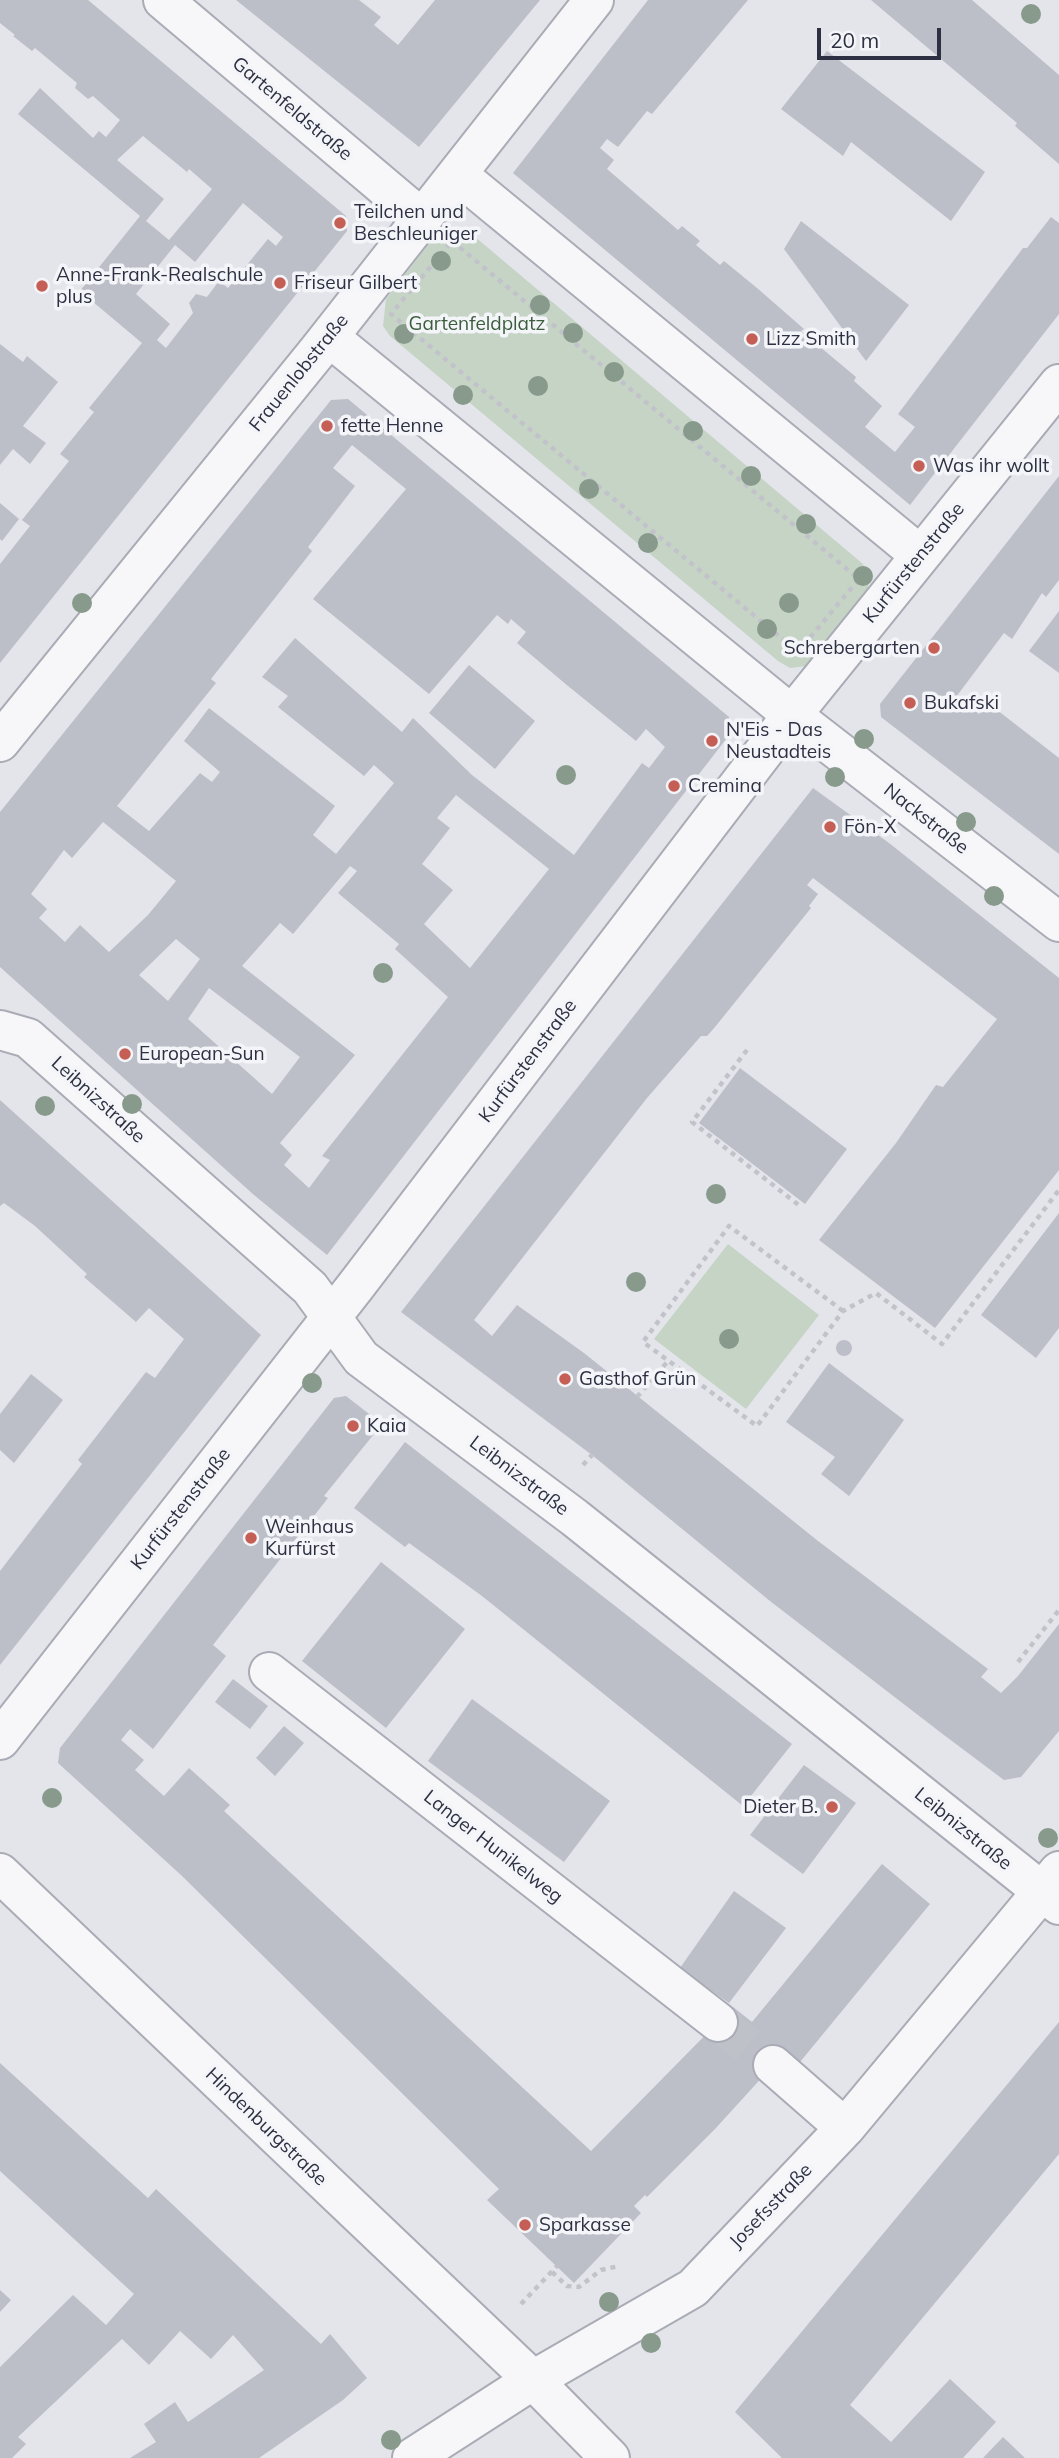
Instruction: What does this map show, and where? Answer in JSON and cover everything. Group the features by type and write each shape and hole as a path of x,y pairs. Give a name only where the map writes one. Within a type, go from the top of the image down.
{"street":[{"name":"Gartenfeldstraße","path":"163,0 421,217"},
{"name":"Frauenlobstraße","path":"0,742 328,337 594,0"},
{"path":"457,174 919,555"},
{"path":"328,337 792,715"},
{"name":"Kurfürstenstraße","path":"0,1741 331,1318 792,715 1059,384"},
{"name":"Nackstraße","path":"792,715 1059,922"},
{"name":"Leibnizstraße","path":"0,1030 28,1038 310,1288 361,1358 575,1518 1053,1889"},
{"name":"Langer Hunikelweg","path":"269,1672 718,2022"},
{"name":"Hindenburgstraße","path":"0,1873 533,2380 610,2458"},
{"name":"Josefsstraße","path":"412,2458 533,2380 693,2288 845,2128 1053,1889"},
{"path":"773,2065 845,2128"}],"path":[{"path":"452,241 859,579 798,652 391,314 452,241"},
{"path":"747,1050 692,1122 800,1206"},
{"path":"843,1311 729,1226 643,1342 757,1426 843,1311 876,1293 942,1344 1059,1190"},
{"path":"637,1397 668,1361"},
{"path":"583,1465 592,1455"},
{"path":"1018,1662 1059,1610"},
{"path":"1030,1646 1037,1651"},
{"path":"520,2304 557,2266"},
{"path":"552,2272 567,2286 579,2287 601,2270 619,2266"}],"green space":[{"name":"Gartenfeldplatz","path":"460,231 474,236 863,564 869,582 867,595 807,666 790,668 778,661 390,336 383,326 386,299 431,241 441,233"},
{"path":"728,1244 819,1315 746,1409 654,1339"}],"building":[{"path":"0,0 88,0 346,216 347,231 0,663 0,564 30,526 22,520 69,461 60,454 94,412 89,408 142,343 80,291 140,216 18,114 40,88 93,138 99,131 106,137 120,120 93,96 88,99 75,88 77,83 35,48 32,51 0,23","holes":["143,136 212,189 169,240 146,221 164,199 117,160","243,203 283,237 276,246 268,239 228,288 219,281 207,297 196,294 189,303 193,313 166,348 157,340 170,324 136,294 175,245 195,262"]},
{"path":"236,0 359,0 381,17 374,25 398,45 435,0 540,0 419,147"},
{"path":"648,0 748,0 652,114 647,111 618,147 607,139 600,148 614,160 607,169 678,230 682,226 700,241 696,245 720,265 724,261 757,288 804,329 801,331 856,377 854,381 882,406 865,427 895,452 915,427 898,414 1023,248 1027,248 1051,217 1059,223 1059,314 910,505 513,173"},
{"path":"871,0 972,0 1059,75 1059,164 1015,126 1017,123"},
{"path":"827,51 985,172 951,221 851,142 843,156 781,109"},
{"path":"801,221 909,305 866,361 784,249"},
{"path":"0,344 23,362 27,356 58,382 23,426 46,443 30,464 13,449 0,465"},
{"path":"348,399 729,717 730,734 327,1255 254,1195 0,967 0,812 331,400","holes":["352,445 406,489 313,599 429,694 497,615 508,624 511,619 526,632 517,643 568,686 636,741 646,729 665,747 649,768 642,763 574,855 472,775 413,718 402,732 295,638 262,677 288,696 278,707 364,776 374,765 394,783 336,854 313,835 335,806 209,708 184,741 220,772 212,782 200,773 149,831 117,806 216,683 211,679 312,551 308,547 355,486 333,468","456,795 549,869 470,968 424,924 453,890 422,864 450,828 437,818","103,822 176,881 148,915 109,952 80,925 65,942 39,918 47,909 31,894 64,850 72,858","350,866 357,871 338,893 399,944 395,949 448,997 322,1156 330,1160 309,1188 284,1165 292,1155 280,1143 355,1055 242,966 280,923 293,934","176,939 200,959 168,1001 139,975","209,988 300,1057 272,1094 188,1019"]},
{"path":"1059,476 1059,580 1046,597 1042,593 1012,639 1004,633 956,697 979,714 988,703 1059,758 1059,854 881,717 880,704"},
{"path":"0,503 19,519 2,541 0,539"},
{"path":"1059,611 1059,673 1029,651"},
{"path":"469,665 535,721 495,769 429,713"},
{"path":"813,788 889,843 1059,978 1059,1170 935,1328 819,1240 896,1143 936,1085 943,1087 997,1019 813,878 807,885 818,894 809,906 811,908 715,1027 707,1036 701,1036 647,1098 474,1320 492,1336 517,1305 584,1353 818,1541 988,1669 981,1677 1001,1693 1059,1624 1059,1731 1021,1777 1004,1780 940,1732 770,1601 592,1455 401,1312"},
{"path":"740,1068 847,1149 805,1204 699,1123"},
{"path":"0,1100 261,1335 0,1665 0,1571 82,1464 78,1460 146,1372 155,1378 184,1339 149,1308 136,1322 84,1277 87,1274 35,1226 4,1203 0,1206"},
{"path":"1059,1213 1059,1328 1036,1358 981,1315"},
{"path":"844,1340 852,1348 844,1356 836,1348"},
{"path":"829,1363 904,1420 849,1496 821,1474 835,1457 786,1422"},
{"path":"31,1374 63,1400 14,1463 0,1450 0,1414"},
{"path":"346,1396 382,1424 324,1496 328,1498 213,1645 226,1656 153,1749 130,1729 121,1740 144,1760 135,1770 164,1796 189,1768 230,1805 224,1811 591,2151 733,2007 752,2022 882,1864 930,1904 800,2062 787,2050 715,2129 647,2197 645,2195 634,2206 641,2213 574,2283 487,2200 499,2189 181,1875 58,1763 60,1748 334,1398"},
{"path":"405,1442 792,1744 743,1806 482,1596 409,1543 405,1547 354,1508"},
{"path":"381,1562 465,1629 386,1728 302,1661"},
{"path":"233,1679 268,1706 250,1729 215,1702"},
{"path":"472,1699 610,1801 564,1862 428,1761"},
{"path":"284,1726 304,1743 275,1776 256,1758"},
{"path":"804,1765 856,1803 803,1874 750,1835"},
{"path":"734,1891 786,1928 729,2003 680,1968"},
{"path":"1059,2022 1059,2154 850,2405 891,2442 950,2379 996,2422 963,2458 782,2458 735,2412"},
{"path":"0,2063 148,2198 156,2189 321,2344 330,2334 367,2378 343,2400 259,2458 130,2458 156,2442 144,2424 175,2402 188,2422 264,2370 233,2335 211,2359 180,2331 149,2365 122,2339 18,2437 26,2444 12,2458 0,2458 0,2367 73,2295 106,2325 134,2294 0,2171"},
{"path":"0,2290 11,2300 0,2312"},
{"path":"1003,2437 1025,2458 983,2458"}],"tunnel":[{"path":"718,2022 773,2065"}],"place":[{"name":"Teilchen und Beschleuniger","path":"340,223"},
{"name":"Friseur Gilbert","path":"280,283"},
{"name":"Anne-Frank-Realschule plus","path":"42,286"},
{"name":"Lizz Smith","path":"752,339"},
{"name":"fette Henne","path":"327,426"},
{"name":"Was ihr wollt","path":"919,466"},
{"name":"Schrebergarten","path":"934,648"},
{"name":"Bukafski","path":"910,703"},
{"name":"N'Eis - Das Neustadteis","path":"712,741"},
{"name":"Cremina","path":"674,786"},
{"name":"Fön-X","path":"830,827"},
{"name":"European-Sun","path":"125,1054"},
{"name":"Gasthof Grün","path":"565,1379"},
{"name":"Kaia","path":"353,1426"},
{"name":"Weinhaus Kurfürst","path":"251,1538"},
{"name":"Dieter B.","path":"832,1807"},
{"name":"Sparkasse","path":"525,2225"}]}
